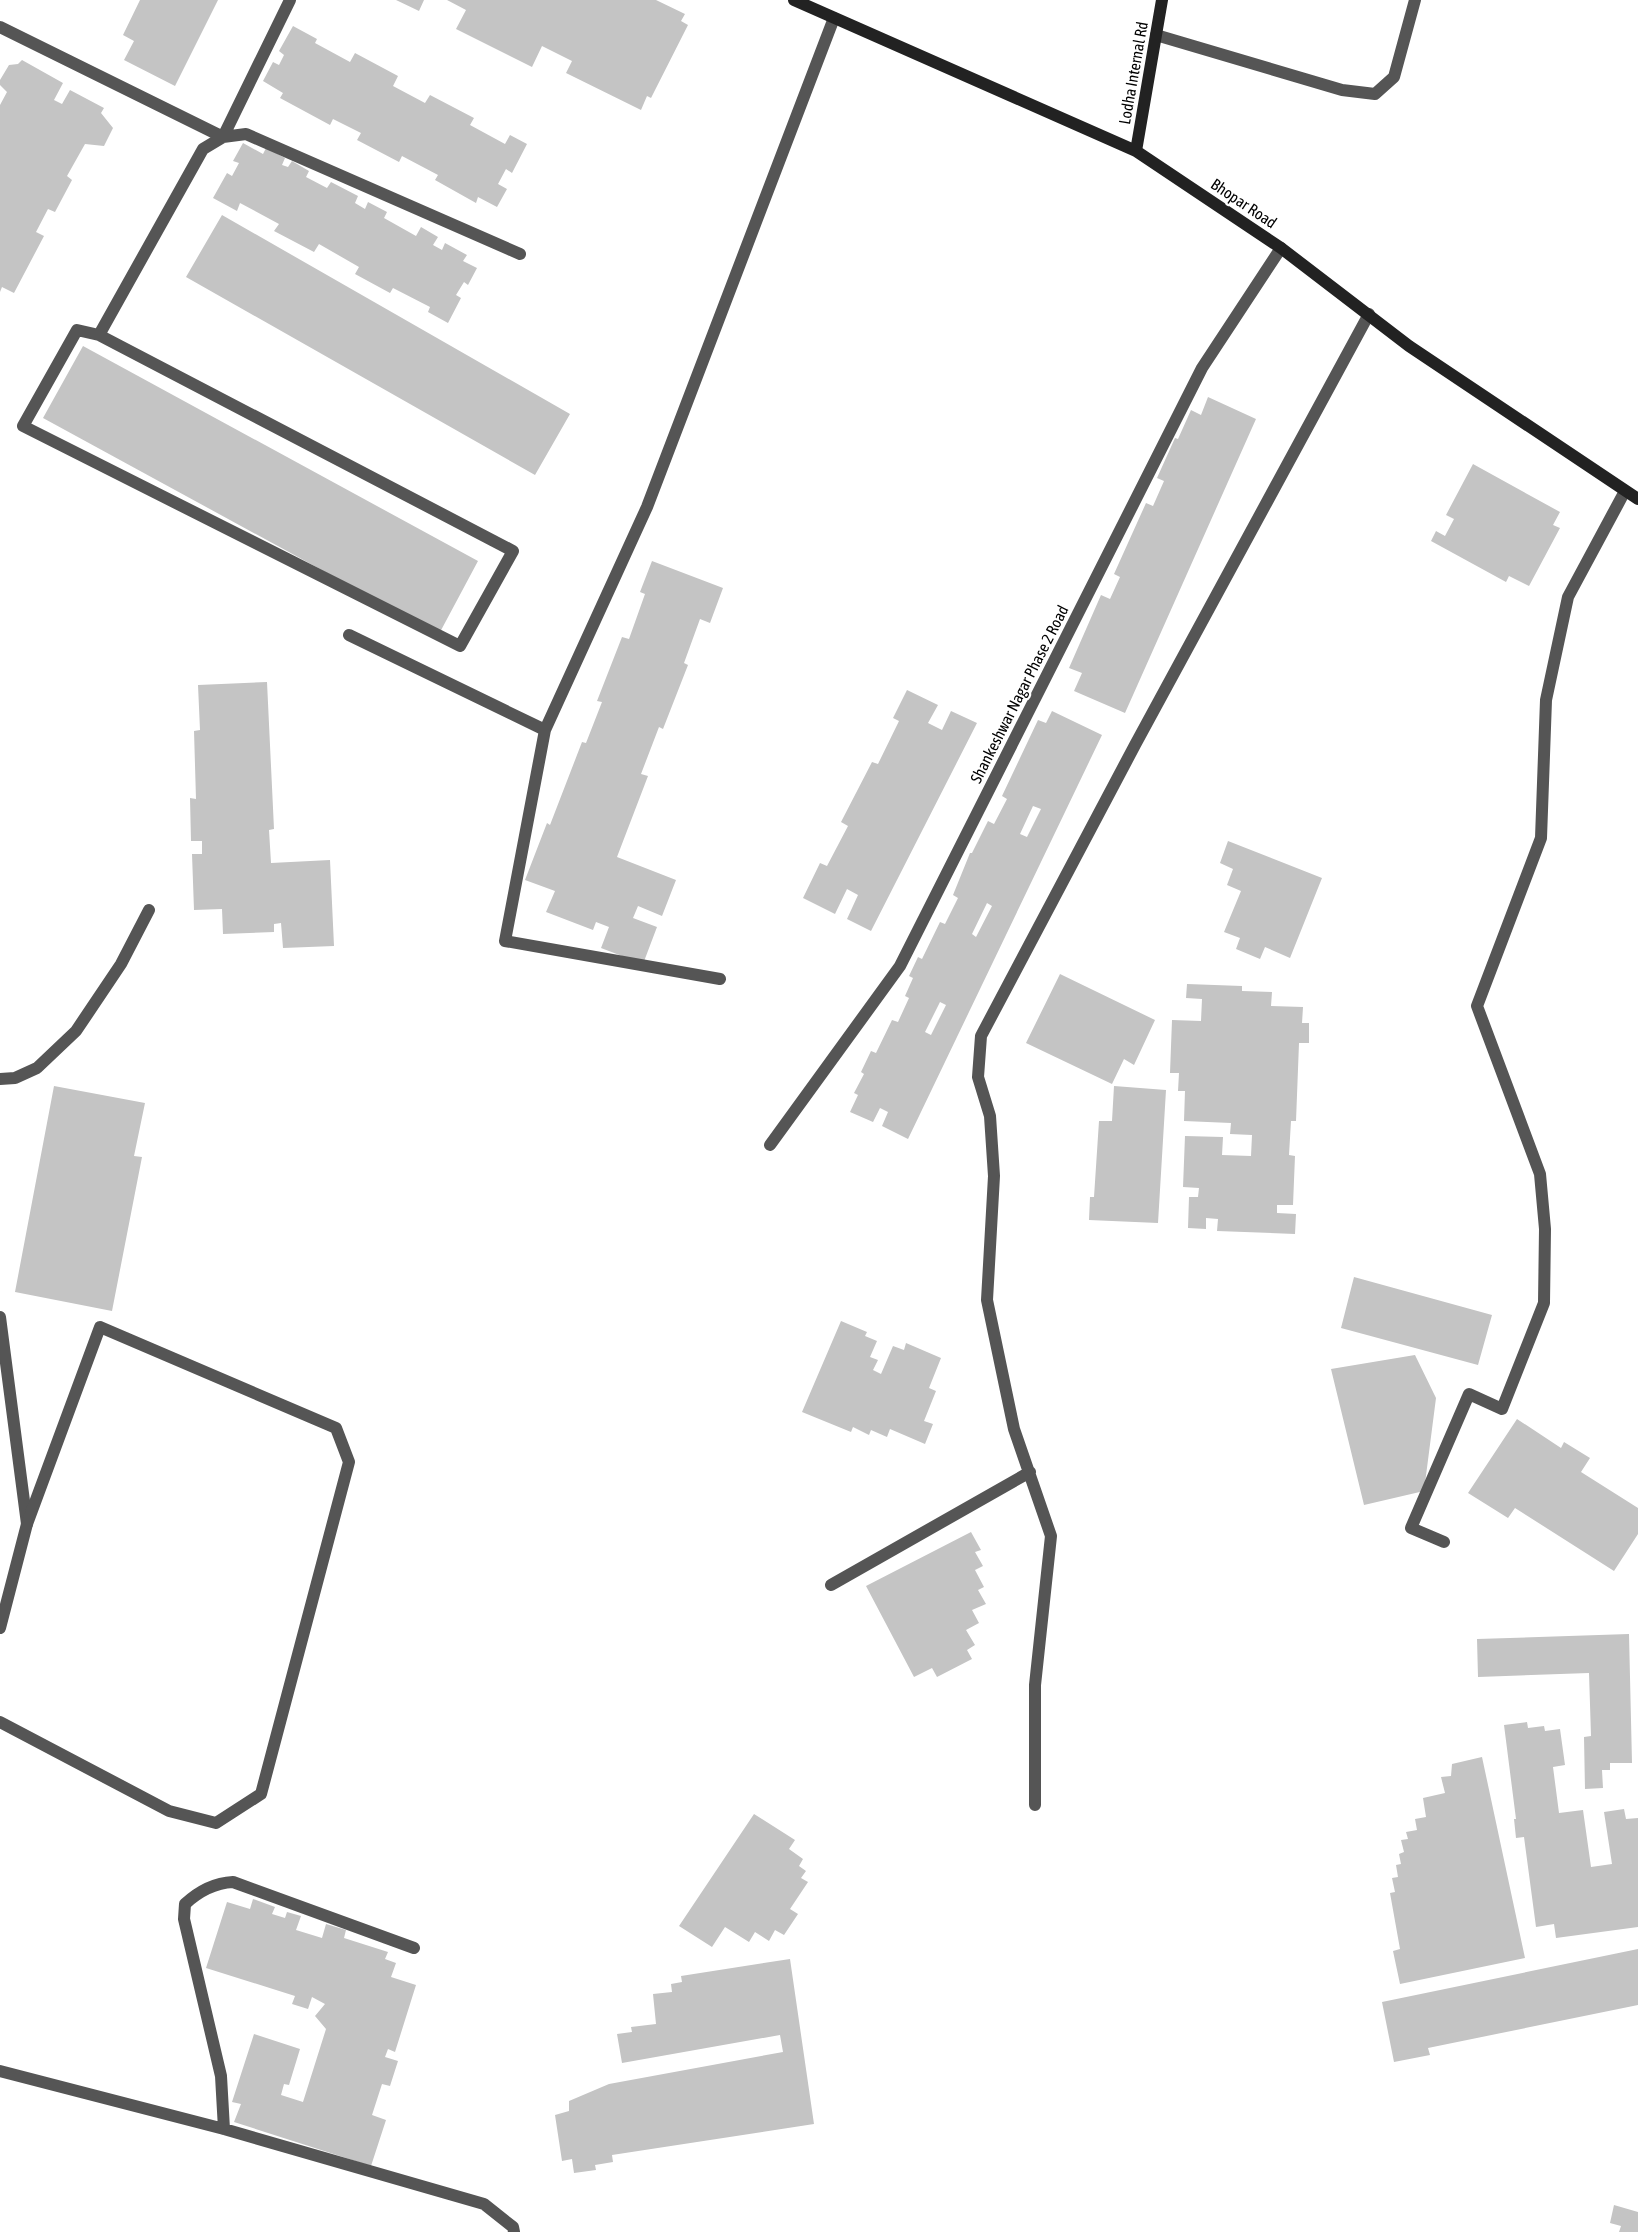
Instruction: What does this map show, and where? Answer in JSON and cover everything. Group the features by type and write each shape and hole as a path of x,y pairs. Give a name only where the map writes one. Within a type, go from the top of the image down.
{"street":[{"path":"223,137 290,0"},
{"name":"Bhopar Road","path":"794,0 1136,151 1281,248 1409,346 1638,499"},
{"name":"Lodha Internal Rd","path":"1136,151 1162,0"},
{"path":"1156,35 1342,90 1374,94 1394,77 1415,0"},
{"path":"720,979 504,941 545,730 647,507 834,18"},
{"path":"0,27 223,137"},
{"path":"99,335 203,149 223,137 246,134 520,254"},
{"name":"Shankeshwar Nagar Phase 2 Road","path":"770,1144 900,966 1202,368 1281,248"},
{"path":"1035,1805 1035,1685 1051,1536 1014,1429 987,1300 994,1176 990,1116 978,1077 981,1036 1135,745 1369,314"},
{"path":"77,330 99,335 513,551 460,646 23,426 77,330"},
{"path":"1444,1542 1411,1528 1469,1394 1502,1409 1544,1303 1545,1229 1540,1174 1478,1006 1541,838 1546,700 1568,597 1625,491"},
{"path":"349,635 545,730"},
{"path":"0,1079 15,1078 37,1068 76,1031 121,964 149,910"},
{"path":"0,1317 27,1524"},
{"path":"0,1628 27,1524 100,1327 336,1428 349,1462 261,1794 216,1823 169,1811 0,1722"},
{"path":"831,1585 1030,1472"},
{"path":"224,2129 221,2076 184,1919 185,1904 195,1895 219,1882 232,1882 414,1948"},
{"path":"0,2071 224,2129 484,2204 513,2227 514,2232"}],"building":[{"path":"140,0 218,0 175,86 124,60 134,41 123,35"},
{"path":"396,0 424,0 419,11"},
{"path":"447,0 656,0 685,14 681,21 688,25 651,98 647,96 641,110 566,73 572,61 542,46 532,67 456,29 466,10"},
{"path":"293,26 317,39 315,43 350,62 355,53 398,76 393,86 425,103 430,95 474,118 470,125 505,144 510,135 527,144 512,173 506,169 498,184 507,189 497,207 478,197 476,203 435,180 438,175 402,156 399,162 357,140 361,133 333,119 330,125 280,98 283,93 263,81 273,62 279,65 284,55 279,51"},
{"path":"22,60 63,83 54,100 62,104 70,90 104,108 101,113 113,128 104,146 85,144 67,176 72,180 55,212 48,209 36,232 44,236 14,293 2,287 0,292 0,105 7,92 0,85 0,80 9,65 18,64"},
{"path":"243,143 263,154 266,148 285,158 282,165 288,167 292,161 309,171 306,177 327,188 331,182 358,196 355,203 365,209 368,202 387,212 384,218 416,236 421,227 438,237 433,245 442,250 445,243 467,255 463,261 477,268 468,285 464,282 456,295 461,298 448,323 428,312 430,307 393,288 390,293 355,274 359,267 319,244 314,252 274,231 279,224 240,203 237,211 213,198 227,173 232,176 239,163 233,161"},
{"path":"222,215 570,414 535,475 186,277"},
{"path":"83,346 478,561 439,634 43,418"},
{"path":"1208,397 1256,419 1125,713 1074,691 1082,673 1069,668 1101,595 1110,599 1120,577 1114,574 1146,503 1153,506 1164,481 1157,478 1175,438 1178,439 1191,410 1201,415"},
{"path":"1473,464 1560,512 1553,525 1560,528 1529,586 1509,576 1506,582 1431,541 1436,531 1445,536 1454,519 1446,515"},
{"path":"652,561 723,588 710,623 700,619 684,663 688,665 663,729 659,727 641,774 648,776 617,857 676,880 662,916 638,906 633,918 657,927 643,964 601,948 609,927 596,922 593,930 546,912 555,891 525,880 547,823 550,825 582,742 586,743 602,702 597,701 622,637 629,639 645,594 640,592"},
{"path":"267,682 274,829 269,830 271,863 330,860 334,946 283,948 281,923 274,924 274,932 223,934 222,909 194,910 192,854 202,854 202,841 191,841 190,798 196,799 194,731 200,730 198,685"},
{"path":"907,690 938,705 928,723 942,730 951,711 977,723 871,931 847,919 858,895 847,889 835,914 803,898 820,863 827,866 848,826 841,822 872,762 878,764 899,721 893,718"},
{"path":"1052,711 1102,735 908,1139 882,1126 888,1112 880,1108 873,1122 850,1112 858,1095 854,1093 864,1074 861,1072 871,1051 876,1053 892,1020 898,1022 909,998 905,996 913,978 909,976 918,957 922,959 940,922 945,924 958,898 953,895 970,853 988,821 994,824 1007,799 1002,796 1038,720 1046,723","holes":["1033,806 1041,809 1027,837 1020,834","987,903 992,906 976,937 972,934","940,1002 946,1005 931,1035 925,1032"]},
{"path":"1228,841 1322,878 1290,958 1265,947 1260,959 1236,949 1240,938 1224,932 1241,891 1227,885 1233,869 1220,863"},
{"path":"1060,974 1155,1020 1134,1065 1124,1059 1112,1084 1026,1043"},
{"path":"1187,984 1242,986 1242,991 1272,992 1271,1006 1303,1007 1302,1023 1309,1023 1309,1043 1299,1043 1296,1121 1291,1121 1289,1155 1295,1156 1293,1205 1277,1205 1277,1213 1296,1214 1295,1234 1217,1231 1218,1219 1206,1218 1206,1229 1188,1228 1189,1197 1198,1197 1199,1188 1183,1187 1185,1136 1223,1137 1222,1155 1251,1156 1252,1135 1230,1134 1231,1123 1184,1121 1185,1091 1178,1091 1179,1073 1170,1073 1172,1020 1201,1021 1202,999 1186,998"},
{"path":"54,1086 145,1103 134,1156 142,1157 112,1311 15,1292"},
{"path":"1114,1086 1166,1090 1158,1223 1089,1220 1090,1197 1094,1197 1099,1121 1112,1121"},
{"path":"1354,1277 1492,1315 1478,1365 1341,1328"},
{"path":"841,1321 867,1332 865,1336 877,1341 870,1357 878,1360 873,1370 881,1374 893,1346 904,1350 906,1343 941,1358 929,1388 936,1391 924,1421 933,1424 925,1444 890,1429 887,1437 871,1430 869,1435 853,1427 851,1432 802,1412"},
{"path":"1415,1355 1436,1398 1424,1491 1364,1505 1331,1369"},
{"path":"1517,1419 1561,1448 1564,1442 1590,1458 1581,1472 1638,1508 1638,1534 1614,1571 1515,1508 1508,1518 1468,1493"},
{"path":"971,1532 981,1550 975,1552 983,1566 975,1570 984,1587 978,1590 986,1604 972,1610 979,1623 966,1630 975,1645 967,1650 972,1659 937,1677 932,1668 914,1677 866,1586"},
{"path":"1629,1634 1632,1763 1610,1763 1610,1770 1602,1770 1603,1788 1585,1789 1584,1737 1591,1736 1589,1673 1478,1677 1477,1639"},
{"path":"1527,1722 1528,1728 1544,1726 1545,1731 1560,1729 1565,1765 1553,1767 1559,1813 1583,1810 1591,1867 1612,1864 1604,1812 1624,1809 1626,1819 1638,1818 1638,1927 1556,1938 1554,1924 1536,1927 1524,1837 1516,1838 1514,1819 1516,1819 1504,1725"},
{"path":"1482,1757 1525,1958 1400,1984 1393,1951 1400,1949 1390,1893 1395,1892 1392,1878 1398,1877 1396,1865 1401,1864 1399,1854 1404,1852 1401,1840 1408,1839 1406,1832 1417,1830 1415,1819 1426,1817 1423,1798 1445,1793 1441,1777 1451,1776 1452,1764"},
{"path":"754,1814 795,1840 789,1849 803,1859 799,1866 806,1871 801,1878 808,1882 790,1909 798,1914 784,1935 775,1930 769,1941 755,1932 749,1942 725,1927 712,1947 679,1926"},
{"path":"253,1899 275,1907 272,1914 285,1918 287,1912 301,1916 296,1930 322,1938 326,1924 346,1930 344,1938 388,1952 385,1959 396,1963 391,1977 416,1985 395,2052 388,2049 385,2057 398,2061 390,2086 382,2084 372,2115 386,2120 371,2166 234,2122 241,2104 232,2102 254,2034 300,2049 289,2085 284,2084 281,2095 303,2102 326,2029 315,2016 325,2004 312,1997 308,2009 292,2004 295,1996 206,1968 227,1902 250,1909"},
{"path":"1638,1949 1638,2005 1428,2048 1430,2055 1394,2062 1382,2002"},
{"path":"790,1959 814,2124 612,2155 613,2162 595,2165 596,2170 574,2173 572,2159 562,2161 555,2115 569,2111 569,2101 609,2084 783,2052 780,2035 622,2063 617,2034 632,2032 631,2027 656,2024 653,1994 672,1992 671,1984 682,1982 681,1976"},
{"path":"1614,2205 1638,2212 1638,2232 1619,2232 1621,2226 1610,2223"}]}
